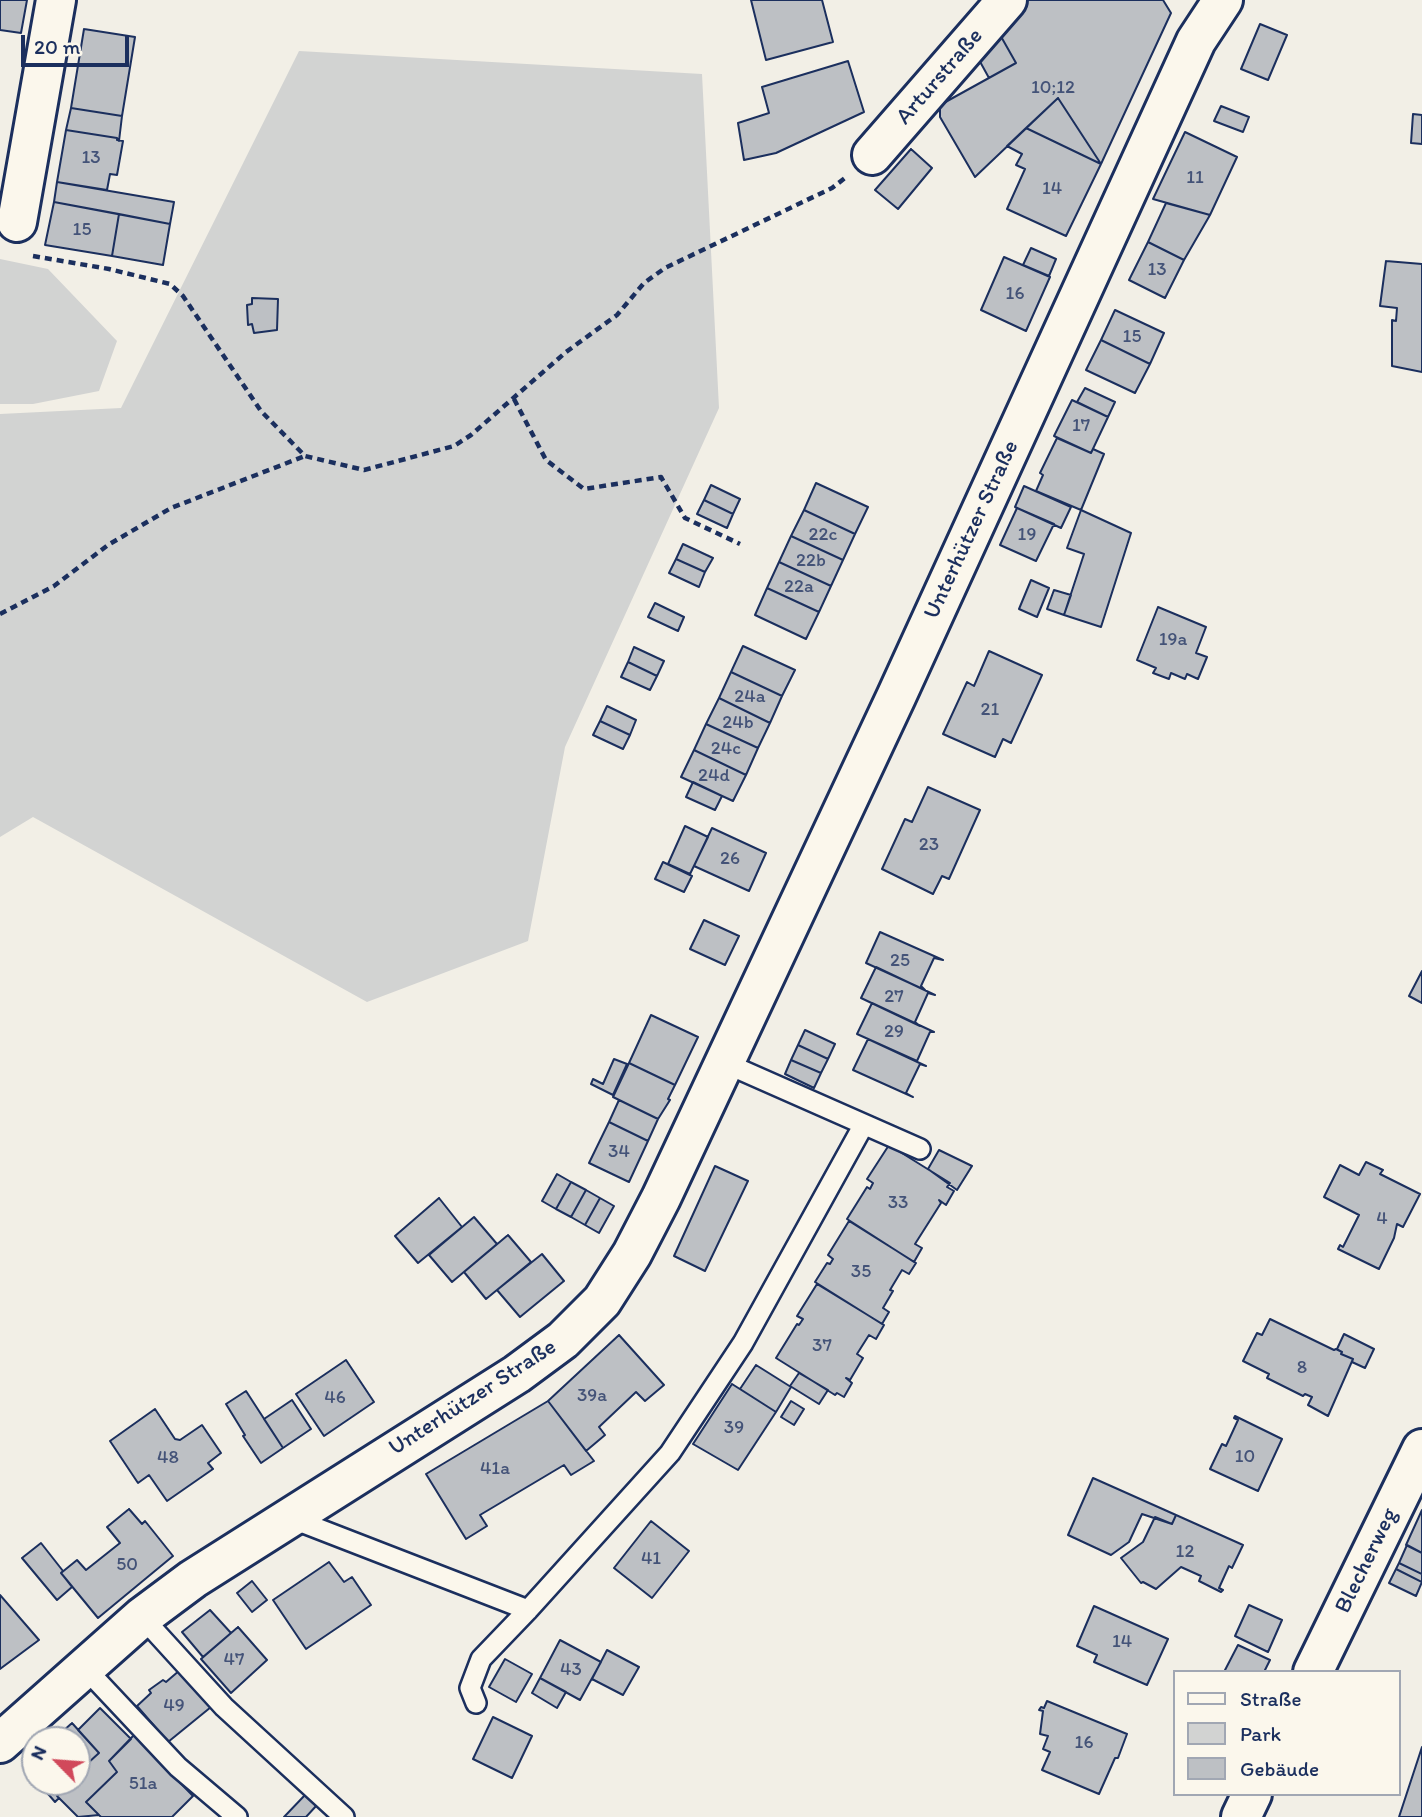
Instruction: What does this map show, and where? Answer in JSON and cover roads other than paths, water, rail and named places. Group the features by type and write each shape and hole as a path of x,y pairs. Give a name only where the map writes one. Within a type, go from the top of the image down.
{"street":[{"path":"17,222 56,0"},
{"name":"Arturstraße","path":"873,155 1007,0"},
{"name":"Unterhützer Straße","path":"0,1743 142,1617 193,1579 287,1517 517,1374 563,1340 602,1301 632,1254 661,1198 890,709 1196,41 1223,0"},
{"name":"Blecherweg","path":"1313,1670 1422,1449"},
{"path":"1241,1817 1251,1796"}],"lane":[{"path":"725,1063 920,1149"},
{"path":"476,1703 470,1688 481,1659 528,1611 670,1453 743,1343 863,1126"},
{"path":"287,1517 528,1611"},
{"path":"142,1617 223,1707 344,1817"},
{"path":"85,1668 178,1767 237,1817"}]}
